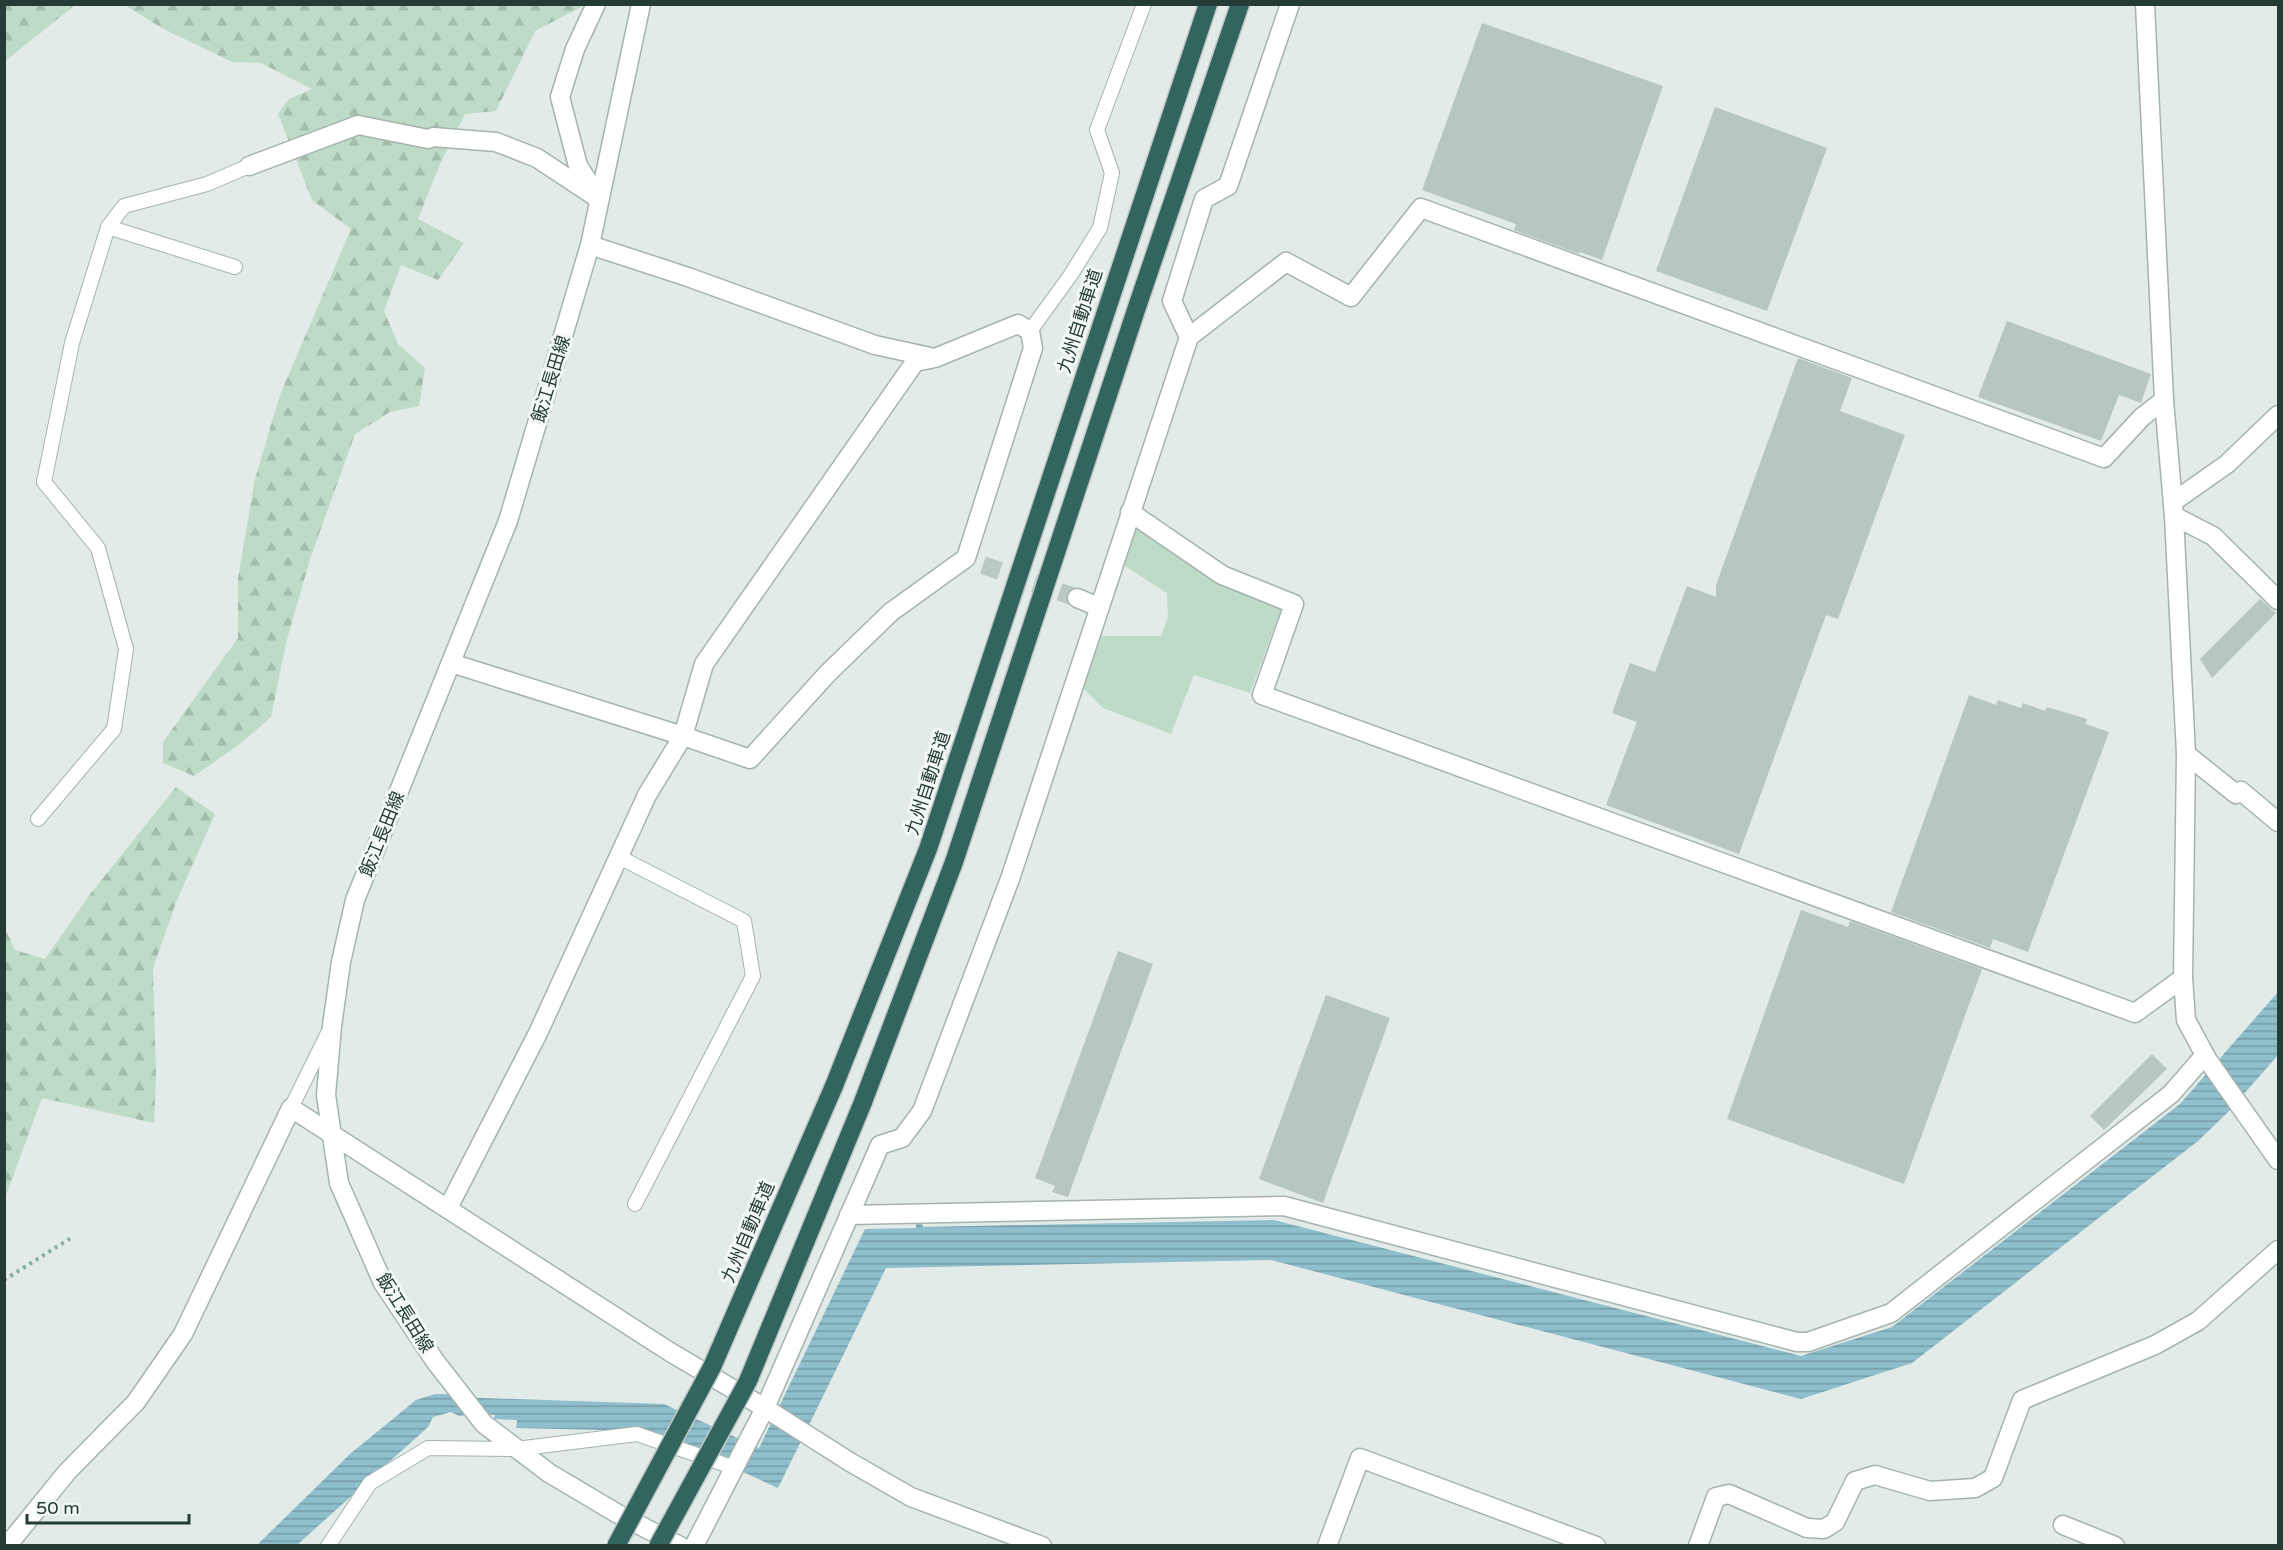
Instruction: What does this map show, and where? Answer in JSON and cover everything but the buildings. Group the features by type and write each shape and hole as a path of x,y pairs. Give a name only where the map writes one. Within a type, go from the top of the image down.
{"highway":[{"name":"九州自動車道","path":"616,1545 712,1367 834,1086 928,849 1208,4"},
{"path":"658,1545 748,1381 863,1102 954,862 1136,310 1240,4"}],"street":[{"path":"596,4 575,49 560,97 578,166 599,199"},
{"name":"飯江長田線","path":"640,4 590,245 508,521 355,900 341,962 326,1095 339,1183 383,1283 435,1361 484,1424 549,1473 618,1514 680,1545"},
{"path":"1189,337 1172,301 1204,199 1228,186 1290,4"},
{"path":"2145,4 2164,400 2174,509 2186,754 2182,978 2186,1020 2206,1057 2278,1160"},
{"path":"249,166 358,125 428,140 433,137 496,142 537,158 599,199"},
{"path":"694,1545 749,1440 769,1410 880,1145 902,1138 922,1111 1010,879 1189,337 1286,262 1351,297 1421,208 2104,458 2142,417 2164,400"},
{"path":"590,245 875,345 935,358"},
{"path":"448,1208 538,1033 647,795 683,736 704,664 915,362 935,358 1018,324 1030,331 1033,348 975,561 891,612 828,673 750,759 683,736 451,663"},
{"path":"2174,509 2227,464 2278,415"},
{"path":"2174,509 2213,536 2278,600"},
{"path":"1130,512 1222,575 1294,604 1262,695 2135,1013 2182,978"},
{"path":"1077,598 1099,607"},
{"path":"2186,754 2236,794 2241,790 2278,822"},
{"path":"849,1215 1284,1206 1797,1342 1808,1342 1891,1313 2171,1094 2206,1057"},
{"path":"7,1545 67,1472 136,1402 183,1334 291,1108 670,1353 769,1410 850,1462 911,1497 1042,1545"},
{"path":"1698,1545 1716,1497 1722,1494 1729,1494 1807,1528 1824,1529 1835,1522 1855,1481 1875,1475 1930,1491 1975,1488 1992,1478 2022,1401 2155,1345 2198,1321 2278,1250"},
{"path":"1327,1545 1360,1458 1596,1545"},
{"path":"2063,1526 2115,1545"}],"lane":[{"path":"1030,331 1070,276 1100,228 1112,173 1097,130 1144,4"},
{"path":"38,819 114,729 126,649 98,548 44,482 72,343 108,227 124,206 207,184 249,166"},
{"path":"108,227 235,267"},
{"path":"619,857 744,921 753,975 635,1204"},
{"path":"291,1108 332,1026"},
{"path":"334,1545 370,1483 428,1448 516,1449 638,1434 734,1470"}],"path":[{"path":"4,1281 71,1238"}],"green space":[{"path":"5,4 75,4 75,5 5,61"},
{"path":"125,5 585,5 535,31 496,111 465,114 440,164 418,219 464,243 438,280 401,265 384,311 398,344 425,368 419,406 390,412 355,434 310,559 286,643 271,717 240,744 194,776 163,763 163,742 238,638 238,578 255,479 280,395 351,229 312,200 278,114 289,99 312,89 261,63 232,62 160,27"},
{"path":"1134,528 1144,528 1283,604 1250,693 1194,675 1171,734 1103,708 1082,687 1101,636 1161,636 1168,617 1167,593 1122,564"},
{"path":"176,787 215,814 177,900 153,968 156,1078 154,1123 42,1098 5,1198 5,929 15,950 45,959 91,893"}],"water":[{"path":"2278,992 2278,1055 2228,1112 2198,1141 1912,1363 1801,1399 1271,1260 886,1268 778,1488 660,1434 516,1428 517,1420 494,1419 495,1415 459,1416 451,1412 433,1417 428,1427 297,1545 256,1546 350,1454 416,1400 435,1394 451,1394 453,1397 664,1404 759,1448 865,1229 916,1228 916,1224 922,1224 923,1227 1274,1220 1801,1356 1892,1327 2180,1104"}],"tunnel":[{"path":"983,565 1077,598"}]}
